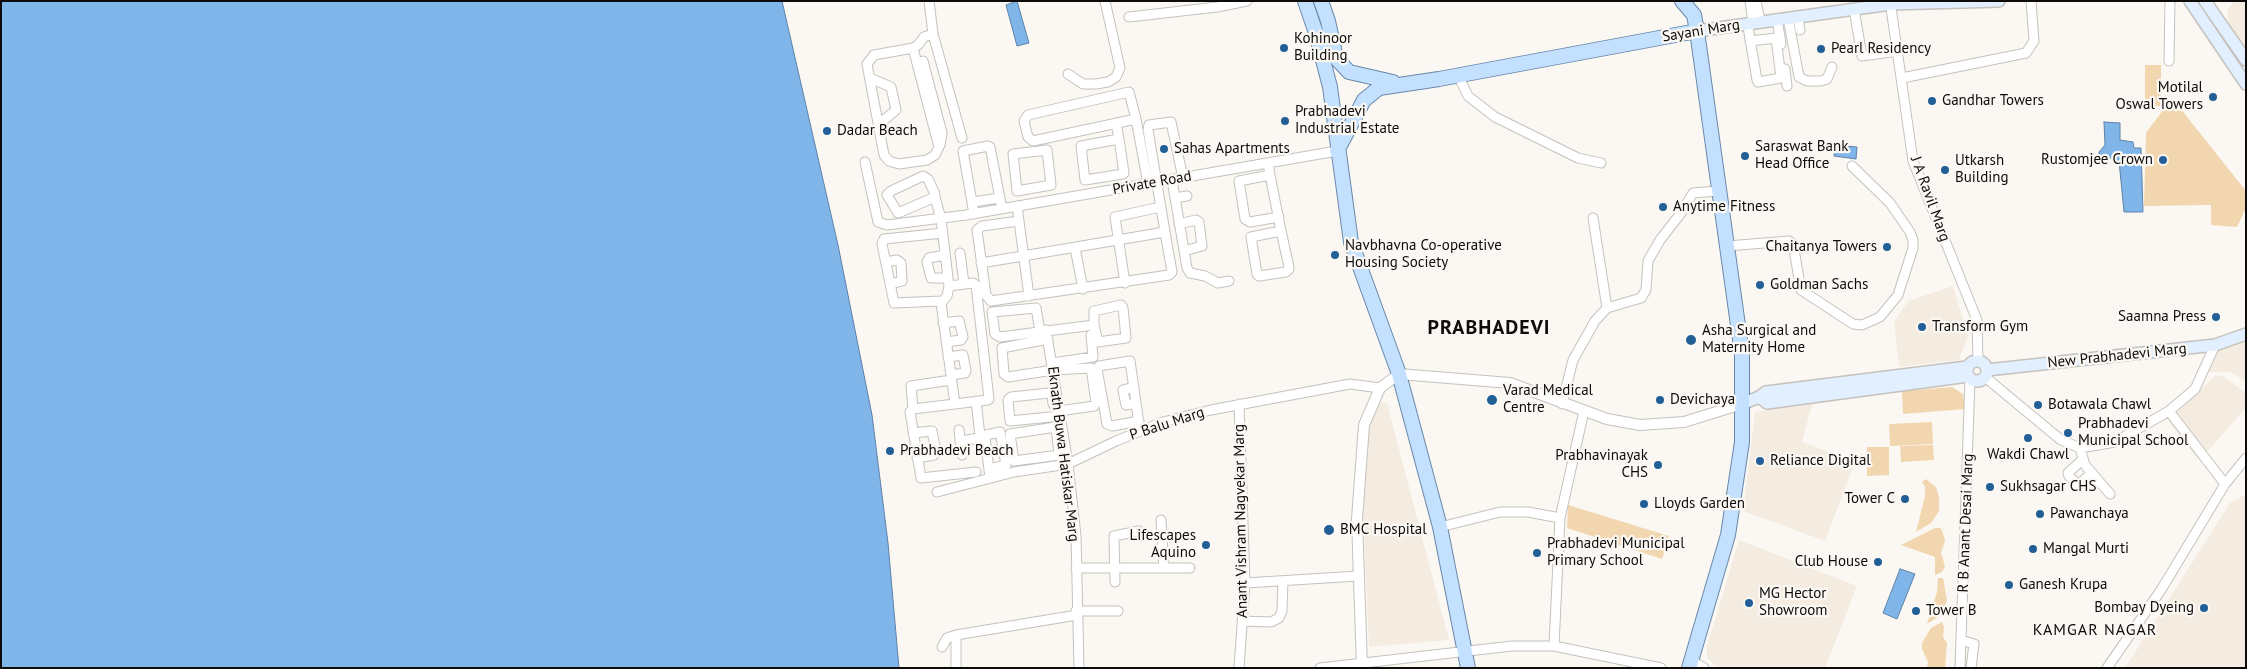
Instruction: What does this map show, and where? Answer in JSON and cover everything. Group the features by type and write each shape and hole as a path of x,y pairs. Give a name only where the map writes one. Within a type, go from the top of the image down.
{"main road":[{"path":"1305,1 1316,33 1330,87 1337,151 1351,242 1399,374 1440,527 1468,668"},
{"path":"1321,1 1328,21 1336,58 1349,72 1376,80 1407,84"},
{"path":"1682,1 1694,15"},
{"path":"1695,666 1728,536 1742,442 1742,354 1694,15 1698,1"},
{"name":"Sayani Marg","path":"1337,151 1364,100 1380,88 1697,31 1854,9 1890,2 1999,1"},
{"path":"2190,1 2246,84"},
{"path":"2205,1 2246,60"},
{"name":"New Prabhadevi Marg","path":"1969,374 1976,381 1986,373 2107,355 2215,345 2246,334"},
{"path":"1978,361 1984,364 1986,373"},
{"name":"New Prabhadevi Marg","path":"1969,374 1972,362 1978,361"},
{"name":"New Prabhadevi Marg","path":"1742,404 1759,397 1767,403 1969,374"}],"street":[{"path":"929,1 933,34 962,138"},
{"path":"1068,74 1083,84 1108,82 1116,77 1120,68 1105,1"},
{"path":"1129,17 1217,8 1247,1"},
{"path":"1750,1 1753,23"},
{"path":"1750,41 1776,38 1781,78 1758,82 1750,41 1756,1"},
{"path":"1902,78 2026,53 2034,41 2031,1"},
{"path":"2169,61 2170,1"},
{"name":"J A Ravil Marg","path":"1890,2 1913,160 1977,320 1978,361"},
{"path":"1854,9 1862,56 1898,51"},
{"path":"1788,18 1800,30"},
{"path":"1788,18 1799,77 1807,81 1821,82 1826,79 1832,67"},
{"path":"1787,86 1788,18"},
{"path":"916,46 942,133 939,147 934,155 927,160 899,164 884,155 867,64 874,55 916,46 924,37 933,34"},
{"path":"1458,75 1468,96 1494,117 1578,158 1601,163"},
{"path":"870,78 890,85 894,102 895,113 879,124"},
{"path":"1019,221 978,228 981,263 988,299 994,302 1125,283 1171,274 1160,207 1136,119 1132,96 1128,91 1028,115 1024,121 1028,137 1033,141 1136,119"},
{"path":"1153,183 1148,128 1169,122 1183,178"},
{"path":"1116,123 1119,139 1123,174 1084,180 1080,146 1119,139"},
{"path":"970,214 972,202 963,151 988,146 990,147 1002,209"},
{"path":"1047,150 1052,183 1050,186 1033,188 1017,190 1013,155 1047,150"},
{"name":"Private Road","path":"865,162 878,222 887,225 1002,209 1337,151"},
{"path":"1268,163 1282,230 1288,271 1257,275 1251,237 1282,230"},
{"path":"1727,246 1789,241 1792,244 1801,290 1853,324 1862,325 1880,317 1898,295 1913,248 1913,240 1910,232 1890,202 1852,166"},
{"path":"1270,175 1239,181 1245,219 1250,222 1279,217"},
{"path":"936,197 898,213 888,195 891,191 923,176 928,179 936,197 941,219 949,282 946,296 941,302 955,404"},
{"path":"1172,180 1184,251 1190,272 1205,276 1218,283 1229,281"},
{"path":"1033,188 1036,203"},
{"path":"1562,404 1573,360 1595,321 1607,308 1641,298 1646,290 1648,261 1660,240 1681,213 1693,193 1718,191"},
{"path":"1175,198 1187,196"},
{"path":"972,202 1000,198"},
{"path":"1017,206 1029,296"},
{"path":"1125,283 1115,219 1117,215 1160,207"},
{"path":"1593,218 1607,308"},
{"path":"1179,224 1196,220 1199,222 1202,246 1184,251"},
{"path":"981,263 1165,232"},
{"path":"941,302 897,304 893,301 882,244 884,239 943,233"},
{"path":"1075,248 1083,289"},
{"path":"960,253 966,265 964,284"},
{"path":"913,409 988,400 990,395 976,285 973,283 964,284 931,278 927,262 929,258 945,255"},
{"path":"886,262 897,260 901,263 902,281 890,284"},
{"path":"1092,325 1044,335 1002,348 1004,374 1008,377 1093,357 1092,325 1094,311 1121,305 1123,308 1126,338 1098,342 1092,325"},
{"name":"Eknath Buwa Hatiskar Marg","path":"1044,335 998,337 995,334 992,312 1036,308 1044,335 1058,419 1068,464 1076,536 1076,613 1079,668"},
{"path":"943,323 959,321 962,330 962,340 946,342"},
{"path":"1986,373 2061,440 2080,448 2114,442 2169,411 2195,389 2215,345"},
{"path":"948,357 963,355 965,373 910,387 913,409 910,412 920,477 923,479 976,472"},
{"path":"1139,421 1112,426 1107,424 1098,367 1130,361 1134,386 1139,421 1140,431"},
{"path":"1051,368 1089,367 1093,372 1094,406 1058,419 1010,434 1014,461 1059,455 1058,419 1050,394 1008,399 1011,422 1058,419"},
{"path":"1362,665 1357,519 1364,425 1380,388 1399,374"},
{"name":"New Prabhadevi Marg","path":"1399,374 1510,382 1562,404 1607,419 1650,426 1684,422 1742,404"},
{"name":"R B Anant Desai Marg","path":"1960,668 1969,374"},
{"name":"P Balu Marg","path":"937,492 988,475 1068,464 1163,422 1239,404 1350,384 1380,388"},
{"path":"976,401 980,438 988,475"},
{"name":"Anant Vishram Nagvekar Marg","path":"1239,404 1245,583 1239,668"},
{"path":"1554,646 1560,518 1584,411"},
{"path":"2169,411 2225,484"},
{"path":"959,430 962,454"},
{"path":"913,433 932,432 936,451 934,455 917,458"},
{"path":"960,441 980,438"},
{"path":"2080,448 2082,460 2110,494"},
{"path":"2108,668 2161,590 2225,484 2246,458"},
{"path":"2082,460 2068,473 2068,476 2078,485 2092,473"},
{"path":"1440,527 1500,512 1528,512 1560,518"},
{"path":"1161,520 1164,568"},
{"path":"1115,582 1114,536 1139,531"},
{"path":"1076,568 1190,568"},
{"path":"1245,583 1358,576"},
{"path":"1242,623 1271,622 1279,618 1282,611 1283,581"},
{"path":"942,647 947,638 956,635 1076,613 1118,612"},
{"path":"1242,623 1284,624"},
{"path":"956,635 956,668"},
{"path":"1961,640 1974,644 1971,668"},
{"path":"1320,668 1362,665 1512,646 1554,646 1661,668"}],"shaded area":[{"path":"2235,1 2246,1 2246,49 2228,23 2227,10"},
{"path":"2145,65 2161,65 2161,106 2145,106"},
{"path":"2172,98 2246,191 2246,208 2237,227 2211,225 2211,205 2144,206 2146,133"},
{"path":"1953,286 1968,336 1959,360 1899,367 1894,322 1908,301"},
{"path":"2246,339 2246,382 2230,372 2208,372 2220,346"},
{"path":"2216,375 2224,377 2246,393 2246,408 2205,454 2198,459 2168,421"},
{"path":"1952,387 1963,394 1965,409 1903,414 1902,391"},
{"path":"1813,401 1802,442 1855,462 1825,541 1743,511 1755,412"},
{"path":"1377,402 1387,403 1449,640 1369,647 1363,515 1370,415"},
{"path":"1932,422 1933,444 1890,446 1889,424"},
{"path":"1933,445 1934,460 1901,462 1900,446"},
{"path":"1867,447 1889,447 1889,475 1867,476"},
{"path":"1926,479 1936,487 1939,497 1939,511 1931,523 1916,532 1925,496 1925,487 1922,482"},
{"name":"Bombay Dyeing","path":"2246,494 2246,668 2125,668 2230,503"},
{"path":"1568,505 1669,536 1662,559 1567,528"},
{"path":"1935,528 1942,530 1945,541 1941,553 1945,566 1942,572 1935,575 1935,557 1901,545"},
{"path":"1739,540 1857,586 1825,668 1718,668 1707,658 1707,646"},
{"path":"1938,578 1943,578 1947,600 1943,614 1927,624 1937,592"},
{"path":"1942,622 1944,627 1943,637 1947,643 1945,668 1927,668 1928,662 1922,649 1922,643 1931,628"}],"water":[{"path":"1,1 782,1 838,245 872,415 888,543 899,668 1,668"},
{"path":"1017,1 1029,43 1017,46 1006,5"},
{"path":"2104,122 2120,123 2120,140 2133,142 2134,148 2141,148 2143,212 2124,212 2119,161 2111,158 2099,159 2099,152 2105,145"},
{"path":"1835,145 1857,147 1856,159 1834,156"},
{"path":"1900,569 1915,574 1897,619 1883,613"}],"place":[{"name":"Kohinoor Building","path":"1284,48"},
{"name":"Pearl Residency","path":"1821,49"},
{"name":"Motilal Oswal Towers","path":"2213,97"},
{"name":"Gandhar Towers","path":"1932,101"},
{"name":"Prabhadevi Industrial Estate","path":"1285,121"},
{"name":"Dadar Beach","path":"827,131"},
{"name":"Sahas Apartments","path":"1164,149"},
{"name":"Saraswat Bank Head Office","path":"1745,156"},
{"name":"Rustomjee Crown","path":"2163,160"},
{"name":"Utkarsh Building","path":"1945,170"},
{"name":"Anytime Fitness","path":"1663,207"},
{"name":"Chaitanya Towers","path":"1887,247"},
{"name":"Navbhavna Co-operative Housing Society","path":"1335,255"},
{"name":"Goldman Sachs","path":"1760,285"},
{"name":"Saamna Press","path":"2216,317"},
{"name":"Transform Gym","path":"1922,327"},
{"name":"Asha Surgical and Maternity Home","path":"1691,340"},
{"name":"Varad Medical Centre","path":"1492,400"},
{"name":"Devichaya","path":"1660,400"},
{"name":"Botawala Chawl","path":"2038,405"},
{"name":"Prabhadevi Municipal School","path":"2068,433"},
{"name":"Wakdi Chawl","path":"2028,438"},
{"name":"Prabhadevi Beach","path":"890,451"},
{"name":"Reliance Digital","path":"1760,461"},
{"name":"Prabhavinayak CHS","path":"1658,465"},
{"name":"Sukhsagar CHS","path":"1990,487"},
{"name":"Tower C","path":"1905,499"},
{"name":"Lloyds Garden","path":"1644,504"},
{"name":"Pawanchaya","path":"2040,514"},
{"name":"BMC Hospital","path":"1329,530"},
{"name":"Lifescapes Aquino","path":"1206,545"},
{"name":"Mangal Murti","path":"2033,549"},
{"name":"Prabhadevi Municipal Primary School","path":"1537,553"},
{"name":"Club House","path":"1878,562"},
{"name":"Ganesh Krupa","path":"2009,585"},
{"name":"MG Hector Showroom","path":"1749,603"},
{"name":"Bombay Dyeing","path":"2204,608"},
{"name":"Tower B","path":"1916,611"}],"district":[{"name":"PRABHADEVI","path":"1489,328"},
{"name":"KAMGAR NAGAR","path":"2095,630"}]}
